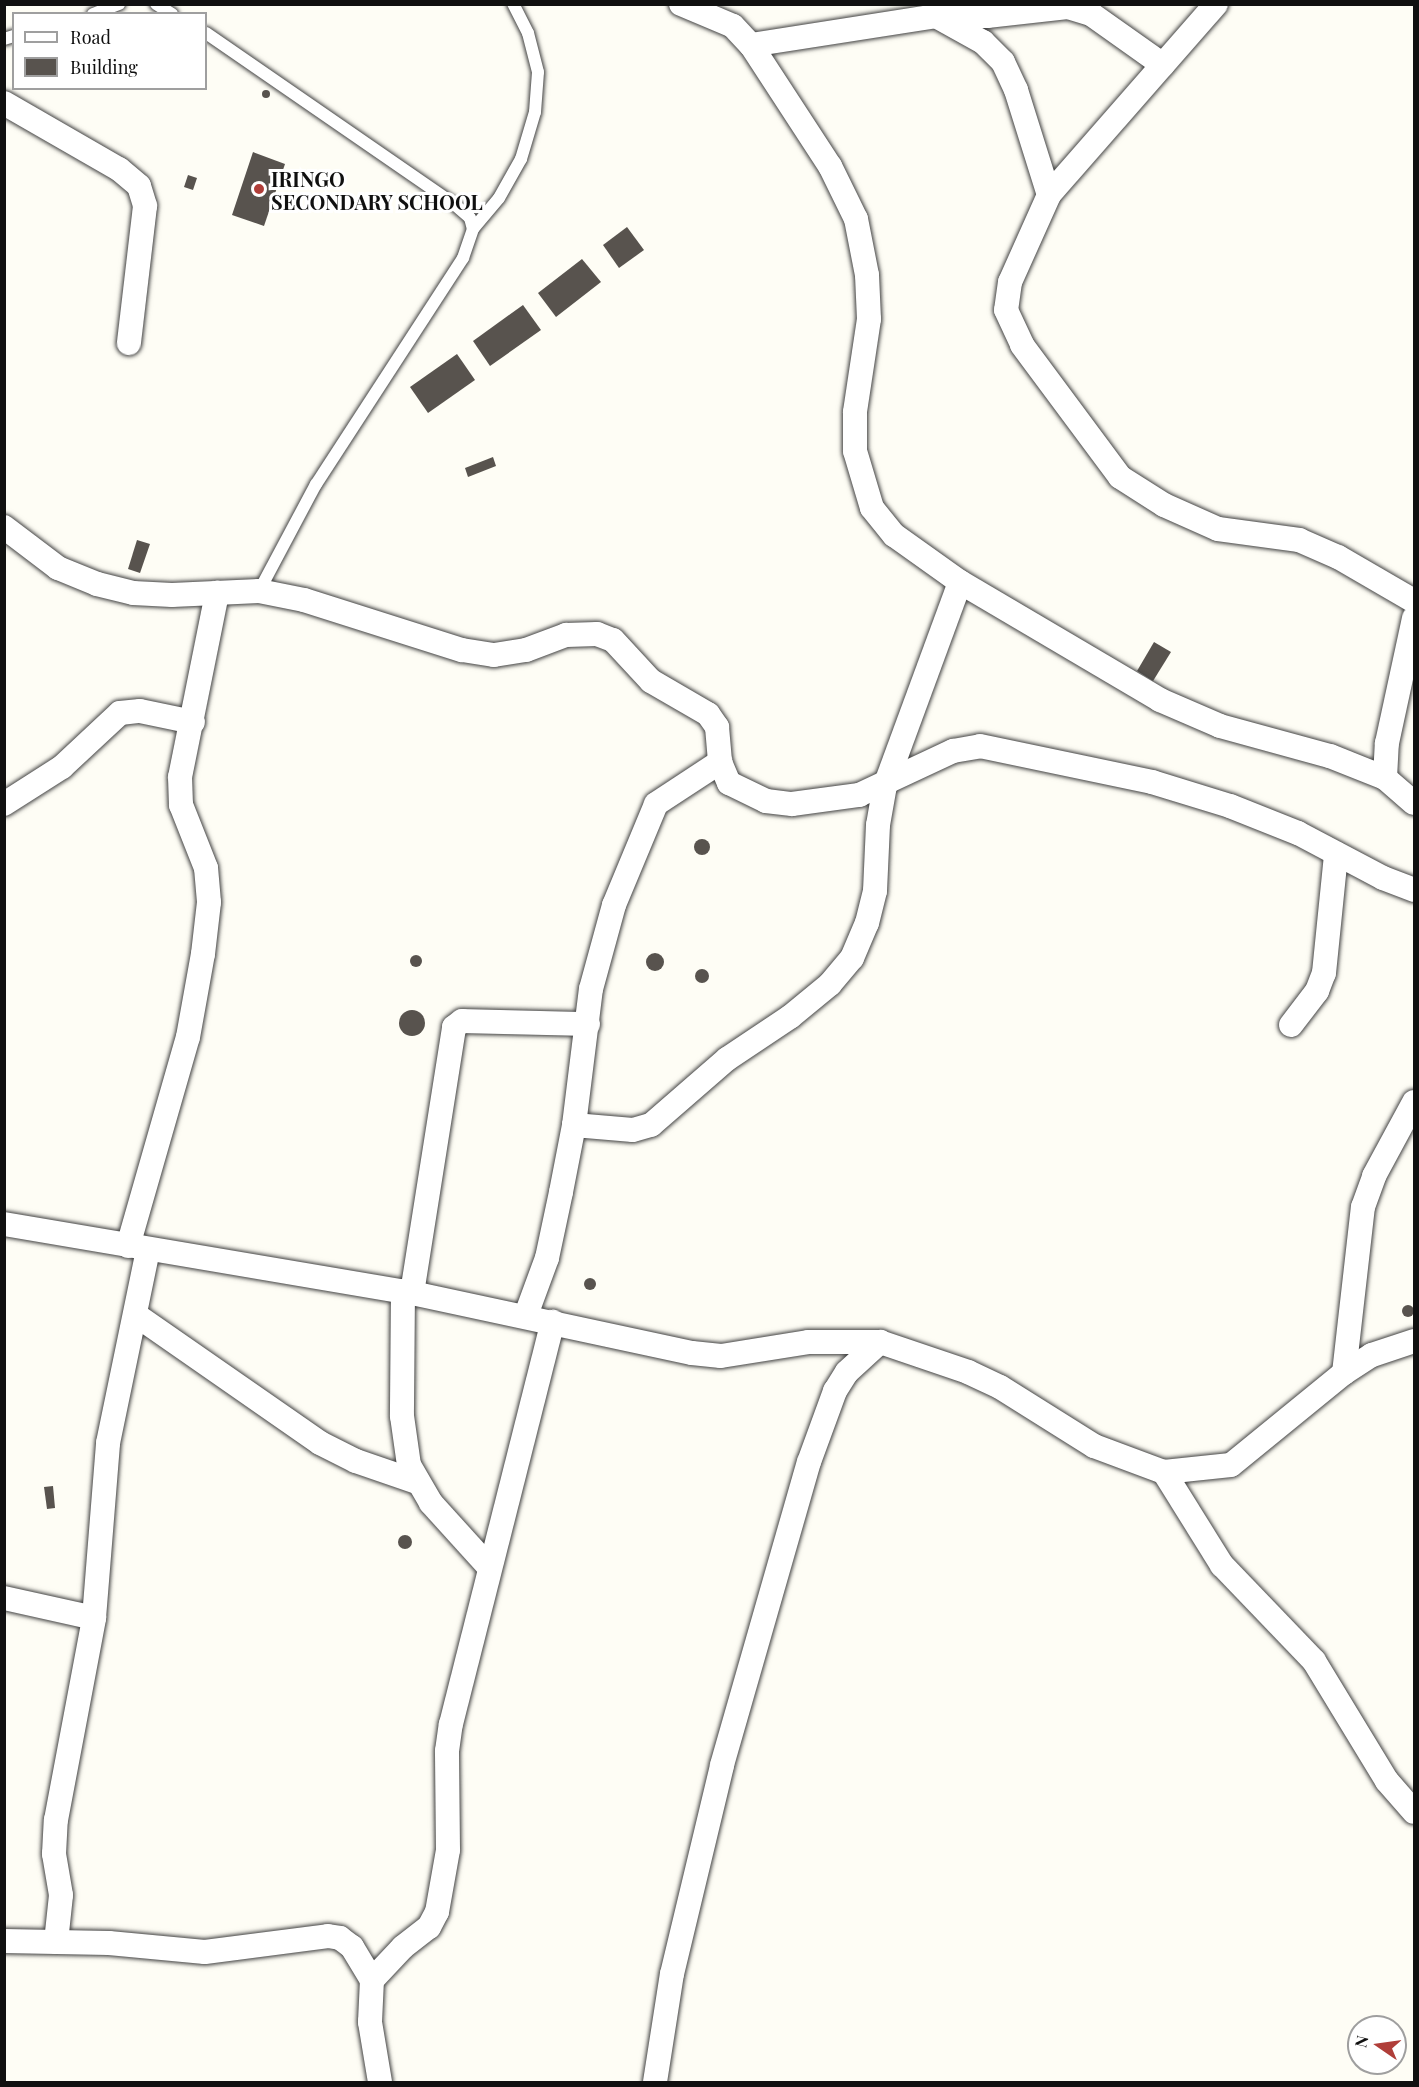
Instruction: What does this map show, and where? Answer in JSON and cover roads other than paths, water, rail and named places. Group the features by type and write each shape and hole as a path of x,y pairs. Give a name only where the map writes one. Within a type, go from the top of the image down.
{"street":[{"path":"681,4 733,26 751,45 830,166 856,219 867,275 869,319 855,412 855,451 872,508 894,535 960,582 1160,700 1220,726 1330,756 1385,778 1414,803"},
{"path":"1216,4 1049,195 1010,282 1006,310 1012,330 1102,457 1120,477 1200,522 1228,531 1264,533 1299,540 1338,557 1414,602"},
{"path":"751,45 932,10 987,16 1068,7 1091,14 1163,65"},
{"path":"932,10 983,42 1003,62 1029,129 1049,195"},
{"path":"4,103 119,170 139,186 145,206 129,343"},
{"path":"4,527 58,568 97,584 133,592 259,591 304,600 462,650 494,655 526,650 566,636 597,634 613,640 651,681 708,714 717,726 720,762 729,783 766,801 792,804 832,800 885,786 953,751 980,747 1010,751 1152,782 1230,806 1298,833 1336,854 1414,890"},
{"path":"574,1125 633,1130 651,1125 727,1059 790,1017 830,984 852,958 867,923 875,891 878,825 885,786 960,582"},
{"path":"56,1942 61,1896 54,1854 56,1820 94,1618 108,1443 136,1315 138,1248 188,1037 204,944 209,902 206,868 181,805 180,777 218,593"},
{"path":"1385,778 1387,743 1414,618"},
{"path":"4,804 62,767 120,713 140,711 193,722"},
{"path":"526,1315 547,1258 574,1125 600,950 645,824 656,804 720,762"},
{"path":"1291,1025 1317,992 1324,974 1336,854"},
{"path":"489,1567 431,1503 417,1482 409,1465 402,1416 407,1292 454,1028 462,1021 588,1024"},
{"path":"1344,1373 1363,1208 1374,1176 1414,1102"},
{"path":"4,1224 407,1292 526,1315 651,1346 721,1356 808,1342 880,1342 968,1372 1000,1387 1094,1446 1164,1472 1231,1465 1344,1373 1372,1355 1411,1339"},
{"path":"136,1315 311,1438 356,1461 417,1482"},
{"path":"372,1980 403,1947 429,1927 437,1912 448,1850 447,1751 489,1567 553,1322"},
{"path":"655,2082 672,1974 722,1765 809,1462 835,1391 847,1372 880,1342"},
{"path":"1164,1472 1222,1565 1314,1661 1386,1781 1414,1812"},
{"path":"4,1598 94,1618"},
{"path":"4,1941 56,1942 205,1952 328,1936 340,1938 352,1947 372,1980 370,2022 380,2082"}],"lane":[{"path":"98,12 119,4"},
{"path":"156,4 169,12"},
{"path":"259,591 316,484 463,258 473,230 499,198 521,159 535,112 538,72 528,33 513,4"},
{"path":"207,34 453,204 470,218 473,230"}],"place":[{"name":"IRINGO SECONDARY SCHOOL","path":"259,189"}]}
